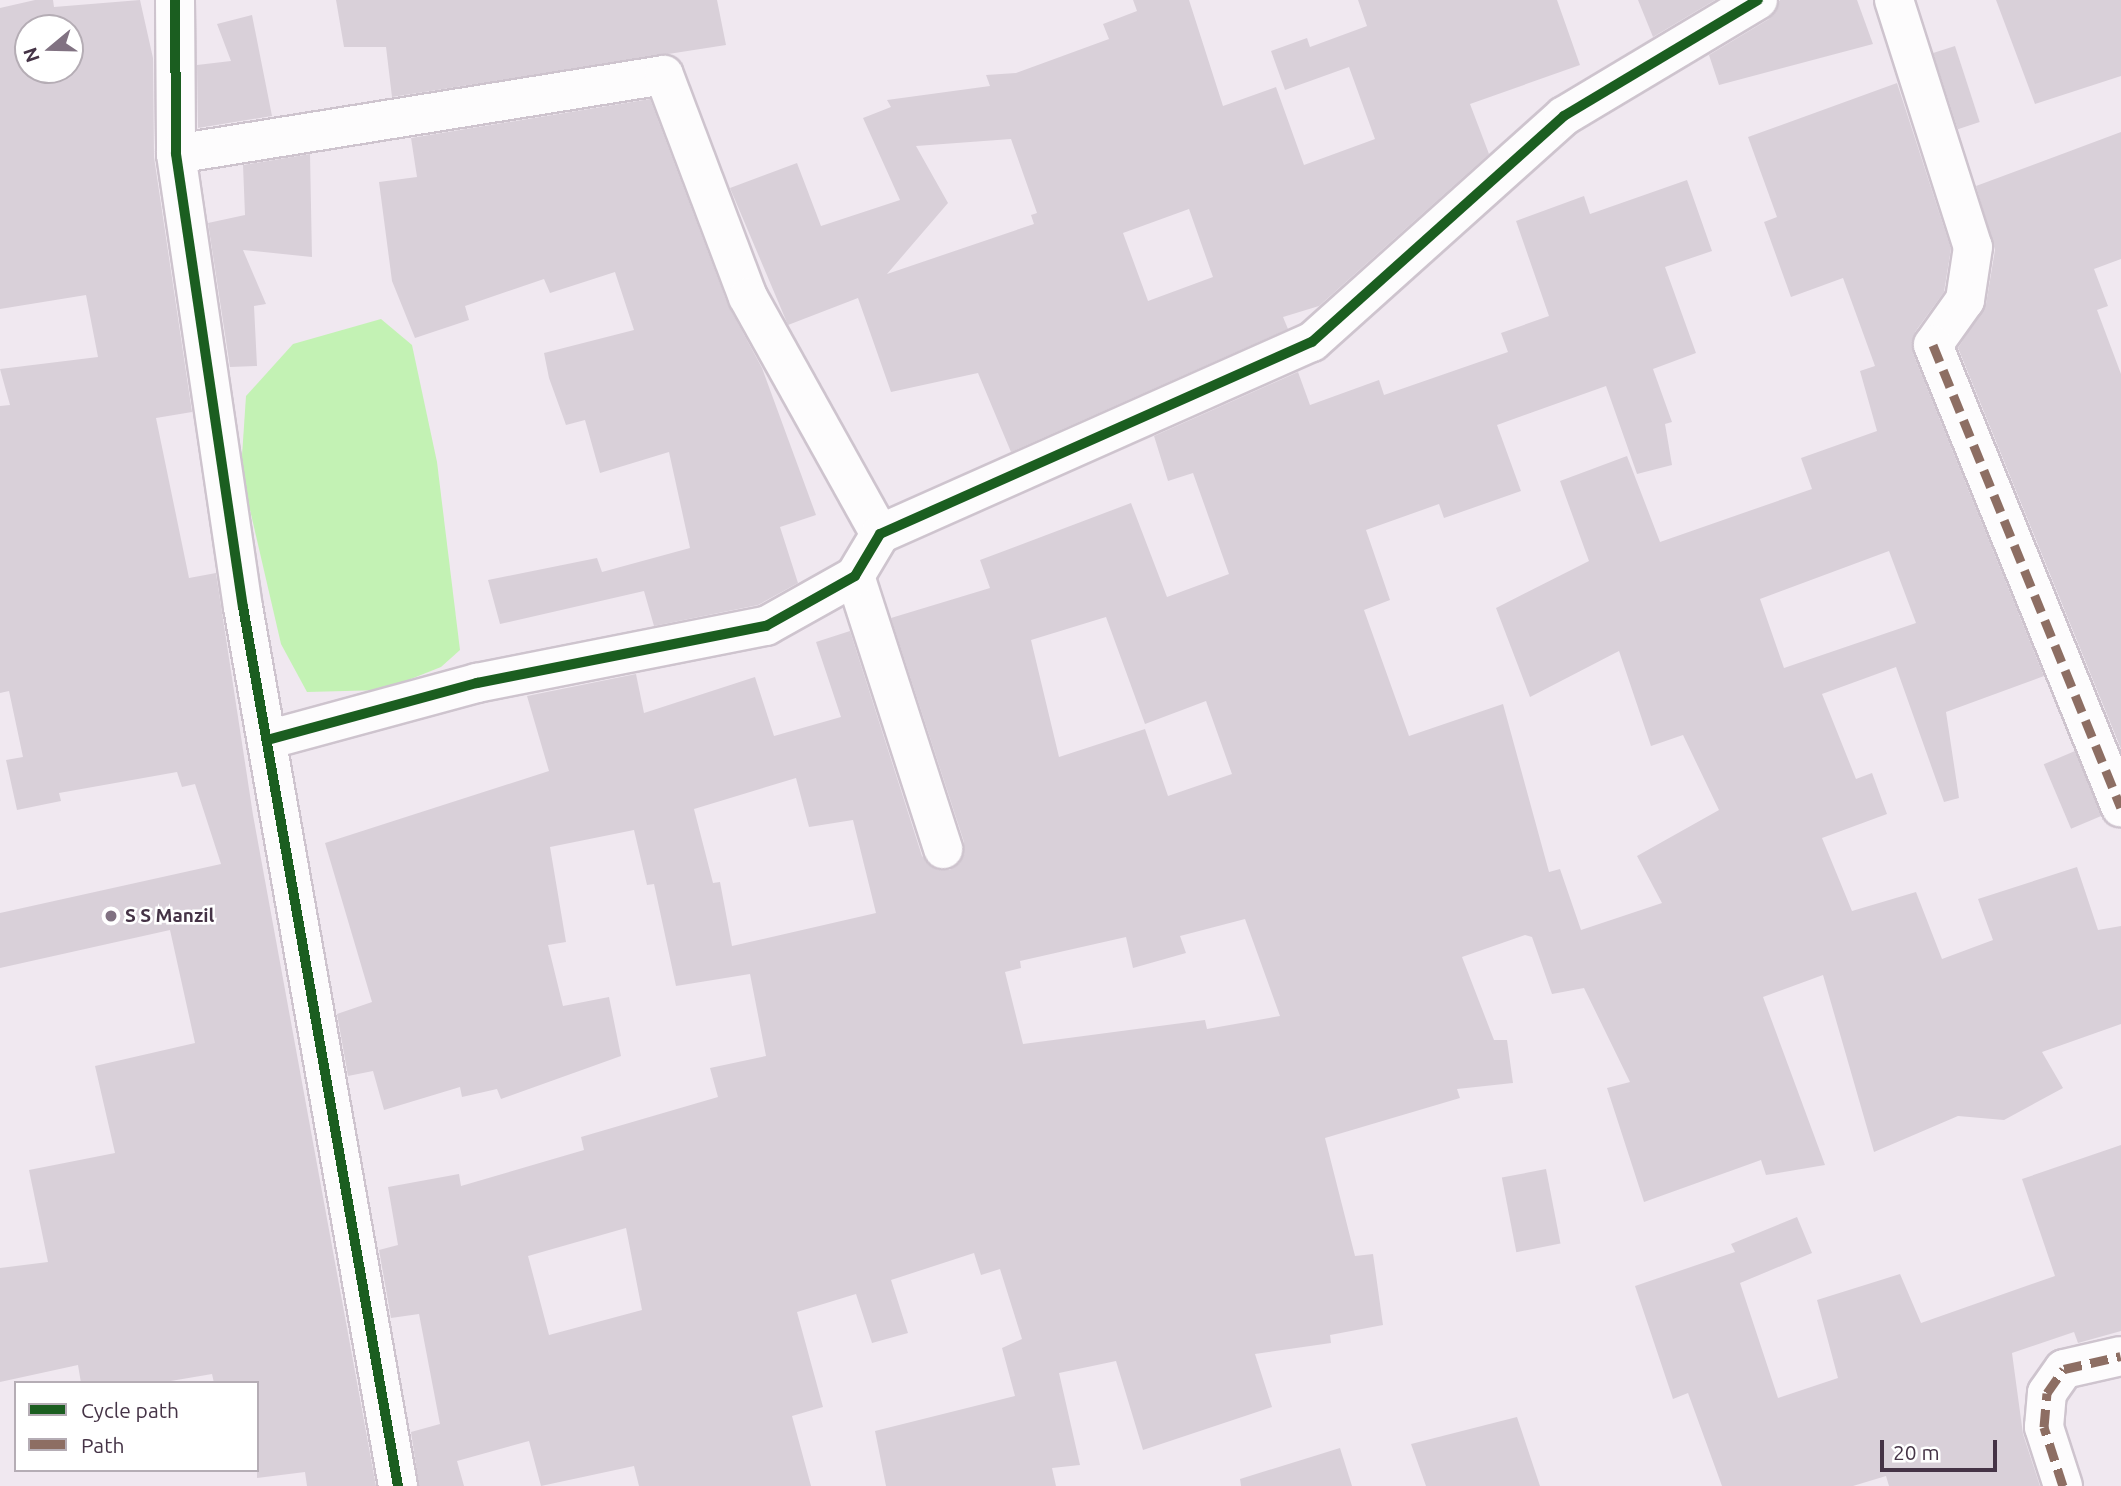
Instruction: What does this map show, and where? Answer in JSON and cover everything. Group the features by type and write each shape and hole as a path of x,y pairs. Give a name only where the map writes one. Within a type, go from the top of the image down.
{"street":[{"path":"174,0 176,154 267,740 398,1486"},
{"path":"267,740 477,683 766,626 856,576 880,534 1312,342 1564,116 1758,0"},
{"path":"1894,0 1973,247 1965,300 1933,345 2121,807"},
{"path":"176,154 664,75 748,297 880,534"},
{"path":"856,576 943,849"},
{"path":"2063,1486 2044,1427 2047,1393 2064,1369 2121,1356"}],"shaded area":[{"path":"381,319 412,345 437,462 460,650 441,667 383,690 307,692 281,644 241,471 246,396 293,344"}],"building":[{"path":"35,0 53,0 54,7 140,0 153,58 154,157 192,412 156,418 189,578 216,573 253,815 376,1486 307,1486 305,1472 257,1478 259,1381 214,1381 212,1374 171,1381 81,1381 78,1365 0,1382 0,1268 48,1262 29,1170 115,1153 95,1066 195,1043 170,930 0,968 0,913 221,864 195,784 182,787 177,772 59,793 61,801 17,810 6,760 23,757 9,691 0,693 0,406 10,405 0,369 98,357 86,295 0,309 0,8"},
{"path":"336,0 717,0 726,45 392,97 386,47 344,47"},
{"path":"1133,0 1189,0 1223,106 1276,87 1304,165 1375,139 1349,67 1285,90 1271,51 1307,38 1310,47 1367,26 1358,0 1557,0 1580,65 1470,104 1489,154 1319,306 1283,317 1288,329 1011,452 978,373 891,392 858,298 788,325 730,188 797,163 821,226 900,200 863,118 891,107 887,100 990,86 986,75 1016,73 1109,39 1103,24 1137,11","holes":["1011,139 1037,213 1031,215 1034,224 887,274 948,203 916,146","1189,209 1213,277 1148,301 1123,233"]},
{"path":"1638,0 1715,0 1653,37"},
{"path":"1780,0 1857,0 1873,44 1719,85 1709,55 1769,19"},
{"path":"1996,0 2121,0 2121,76 2035,104"},
{"path":"252,15 272,116 198,128 197,65 231,61 217,24"},
{"path":"1955,46 1980,122 1958,129 1933,53"},
{"path":"1897,83 1951,249 1944,292 1915,332 1913,353 2044,676 1946,712 1959,798 1944,802 1896,667 1822,694 1856,779 1872,773 1887,814 1822,838 1852,911 1916,892 1942,959 1993,940 1978,899 2077,867 2098,930 2121,926 2121,1024 2042,1052 2063,1088 2004,1120 1958,1116 1874,1152 1823,975 1763,997 1825,1165 1766,1175 1761,1160 1644,1202 1607,1088 1630,1082 1584,988 1552,994 1532,937 1525,935 1462,957 1494,1040 1507,1040 1513,1083 1457,1089 1460,1098 1325,1138 1355,1256 1373,1254 1383,1325 1330,1335 1331,1343 1255,1354 1272,1407 1143,1450 1116,1361 1059,1373 1080,1465 1052,1468 1056,1486 886,1486 875,1431 1015,1396 1002,1348 1022,1339 1000,1269 981,1275 974,1253 891,1280 908,1333 872,1343 856,1294 797,1312 823,1407 792,1416 811,1486 639,1486 634,1466 541,1486 529,1441 457,1461 464,1486 419,1486 411,1432 440,1424 419,1314 391,1318 379,1250 398,1245 388,1187 459,1174 461,1186 584,1150 581,1137 718,1097 710,1068 766,1056 750,974 676,986 654,884 647,885 634,830 550,847 566,942 548,945 563,1006 609,997 621,1056 501,1099 497,1089 462,1097 460,1087 384,1110 373,1071 348,1076 337,1014 372,1002 325,843 549,771 527,696 636,674 644,713 755,677 774,736 841,717 816,642 850,631 922,856 938,870 950,870 964,854 964,842 891,618 990,588 980,560 1131,503 1167,597 1229,574 1193,473 1168,481 1154,436 1298,372 1310,405 1379,380 1384,395 1508,352 1501,333 1549,316 1516,221 1584,196 1590,214 1687,180 1712,251 1665,267 1696,353 1653,369 1672,422 1665,424 1672,465 1637,474 1606,386 1497,425 1521,491 1444,518 1439,504 1366,530 1390,600 1364,610 1409,736 1503,704 1549,872 1560,869 1581,930 1662,903 1637,856 1719,810 1683,735 1651,746 1619,651 1530,697 1496,608 1589,561 1560,481 1627,456 1660,542 1812,489 1801,458 1877,431 1860,371 1875,366 1843,278 1791,297 1764,222 1777,217 1748,137","holes":["1889,551 1916,623 1784,668 1760,599","1106,617 1145,724 1206,701 1232,774 1168,796 1145,729 1059,757 1031,640","796,778 809,827 853,820 876,913 732,946 720,882 713,883 694,809","1245,919 1280,1016 1207,1029 1205,1020 1023,1044 1005,972 1021,968 1020,961 1126,937 1133,968 1186,953 1180,936","626,1228 642,1310 549,1335 528,1256"]},
{"path":"650,99 728,305 762,368 816,515 780,527 798,583 758,605 654,626 644,591 500,624 488,580 597,558 602,572 690,548 669,452 600,473 585,420 566,425 549,378 544,353 634,330 615,272 550,293 544,279 465,306 469,320 415,338 392,281 379,182 417,177 411,138"},
{"path":"2121,132 2121,259 2094,269 2108,306 2097,310 2121,374 2121,749 1958,348 1986,304 1995,250 1976,186"},
{"path":"310,154 312,257 243,250 266,304 254,306 257,366 230,367 208,223 245,215 243,165"},
{"path":"2075,751 2102,815 2071,829 2044,764"},
{"path":"2121,1145 2121,1331 2078,1343 2074,1332 2012,1353 2023,1434 2040,1486 1889,1486 1886,1476 1853,1486 1722,1486 1688,1393 1673,1399 1635,1286 1735,1252 1731,1244 1797,1217 1812,1253 1740,1283 1778,1398 1838,1378 1817,1300 1900,1274 1921,1323 2055,1276 2022,1179"},
{"path":"1546,1169 1561,1244 1516,1252 1502,1178"},
{"path":"1517,1417 1540,1486 1426,1486 1411,1444"},
{"path":"1340,1448 1352,1486 1241,1486 1240,1479"}],"marked path":[{"path":"1933,345 2121,807"},
{"path":"2063,1486 2044,1427 2047,1393 2064,1369 2121,1356"}],"cycle path":[{"path":"175,0 176,154 243,607 398,1486"},
{"path":"267,740 477,683 766,626 855,576 880,534 1312,342 1564,116 1758,0"}],"place":[{"name":"S S Manzil","path":"111,916"}]}
